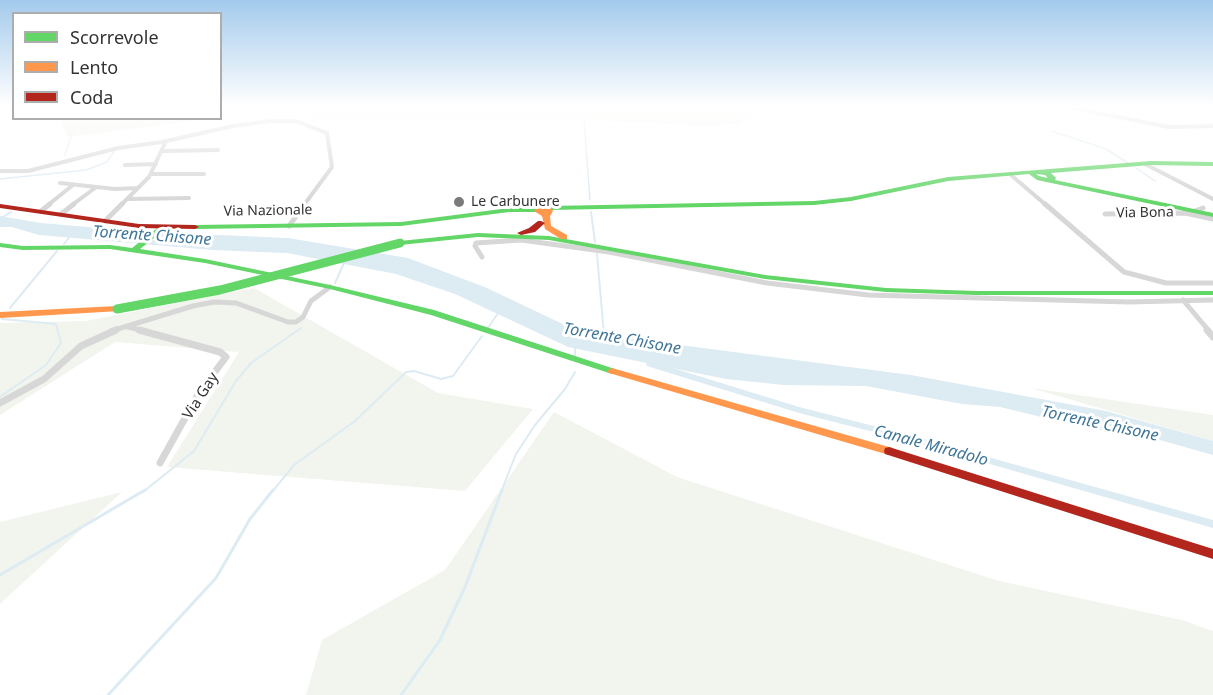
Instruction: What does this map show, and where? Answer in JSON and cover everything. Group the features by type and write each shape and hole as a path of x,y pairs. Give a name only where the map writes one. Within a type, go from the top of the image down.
{"main road":[{"path":"543,213 572,206 814,203 851,199 948,179 1046,175 1145,164 1213,164"},
{"path":"1046,175 1072,185 1205,213"},
{"name":"Via Nazionale","path":"0,207 164,227 401,224 509,210 543,213"},
{"path":"543,213 543,232 549,238"},
{"path":"0,315 117,309 210,292 400,243 445,235 524,232 537,228 543,213"},
{"path":"543,213 551,230 567,238 590,244"},
{"path":"134,250 164,227"},
{"path":"420,240 484,235 549,238 765,277 853,288 976,293 1213,293"},
{"path":"0,245 23,248 110,247 231,265 434,313 573,360 861,442 1213,554"}],"street":[{"path":"0,171 28,171 117,148 178,138"},
{"path":"289,226 332,167 329,138"},
{"path":"105,221 151,174 165,143 162,142"},
{"path":"162,151 218,150"},
{"path":"125,165 156,164"},
{"path":"1145,164 1213,199"},
{"path":"151,174 204,174"},
{"path":"1006,175 1124,272 1166,283 1213,283"},
{"path":"60,183 96,188 139,188"},
{"path":"41,211 73,184"},
{"path":"61,214 96,188"},
{"path":"127,200 189,198"},
{"name":"Via Bona","path":"1105,214 1205,213"},
{"path":"482,257 475,246 476,243 520,240 609,252 767,283 868,295 958,299 1213,300"},
{"path":"0,403 44,379 92,339 193,306 223,301 236,303 288,322 296,322 303,317 311,301 330,287"},
{"path":"1183,300 1213,337"},
{"name":"Via Gay","path":"128,327 220,352 226,357 199,393 160,463"}],"shaded area":[{"path":"254,288 438,393 533,409 465,491 167,467 239,352 115,342 0,415 0,323 86,321"},
{"path":"1031,388 1213,415 1213,441"},
{"path":"554,412 677,477 999,581 1182,620 1213,631 1213,695 306,695 322,640 445,570"},
{"path":"122,492 3,601 0,604 0,522"}],"water":[{"name":"Torrente Chisone","path":"0,216 41,223 147,232 288,238 408,258 487,288 571,328 626,338 911,375 1106,411 1213,441 1213,455 1135,433 1091,429 1000,407 962,404 866,386 784,385 726,379 568,347 455,294 396,274 287,253 213,250 39,235 12,227 0,227"}],"waterway":[{"path":"65,155 70,138"},
{"path":"585,138 590,200"},
{"path":"1074,138 1106,149 1128,163"},
{"path":"0,179 86,170 107,162 114,151"},
{"path":"1136,168 1155,181"},
{"path":"0,219 11,212"},
{"path":"591,212 595,242"},
{"path":"64,244 71,235"},
{"path":"10,308 57,251"},
{"name":"Torrente Chisone","path":"597,254 604,335"},
{"path":"335,283 344,263"},
{"path":"488,328 498,313"},
{"path":"0,397 46,365 61,343 56,324 2,319"},
{"path":"143,492 194,451 236,381 251,363 301,328"},
{"path":"272,492 294,465 355,421 406,372 414,371 441,379 453,376 482,336"},
{"name":"Torrente Chisone","path":"575,346 575,359"},
{"name":"Canale Miradolo","path":"650,364 799,410 913,439 1213,524"},
{"path":"501,492 516,454 535,425 565,389 575,372"},
{"path":"0,575 145,490"},
{"path":"108,695 216,578 250,519 273,490"},
{"path":"401,695 440,640 465,587 502,490"}],"traffic: fast":[{"path":"1040,172 1151,163 1213,164"},
{"path":"549,208 814,203 851,199 948,179 1034,172"},
{"path":"1036,172 1047,173 1053,178 1048,180 1037,178 1032,174 1036,172"},
{"path":"1048,180 1213,215"},
{"path":"195,227 401,224 509,210 537,210"},
{"path":"134,250 164,227"},
{"path":"400,243 478,235 549,238 765,277 886,290 976,293 1213,293"},
{"path":"117,309 220,290 400,243"},
{"path":"0,245 23,248 110,247 205,261 330,287 434,313 612,371"}],"traffic: slow":[{"path":"548,212 542,214 537,211 541,207 549,208 550,211 546,216 548,227 564,237"},
{"path":"0,315 117,309"},
{"path":"612,371 889,451"}],"traffic: jam":[{"path":"0,206 139,226 195,227"},
{"path":"521,233 532,230 541,223"},
{"path":"889,451 1213,554"}],"place":[{"name":"Le Carbunere","path":"459,202"}]}
